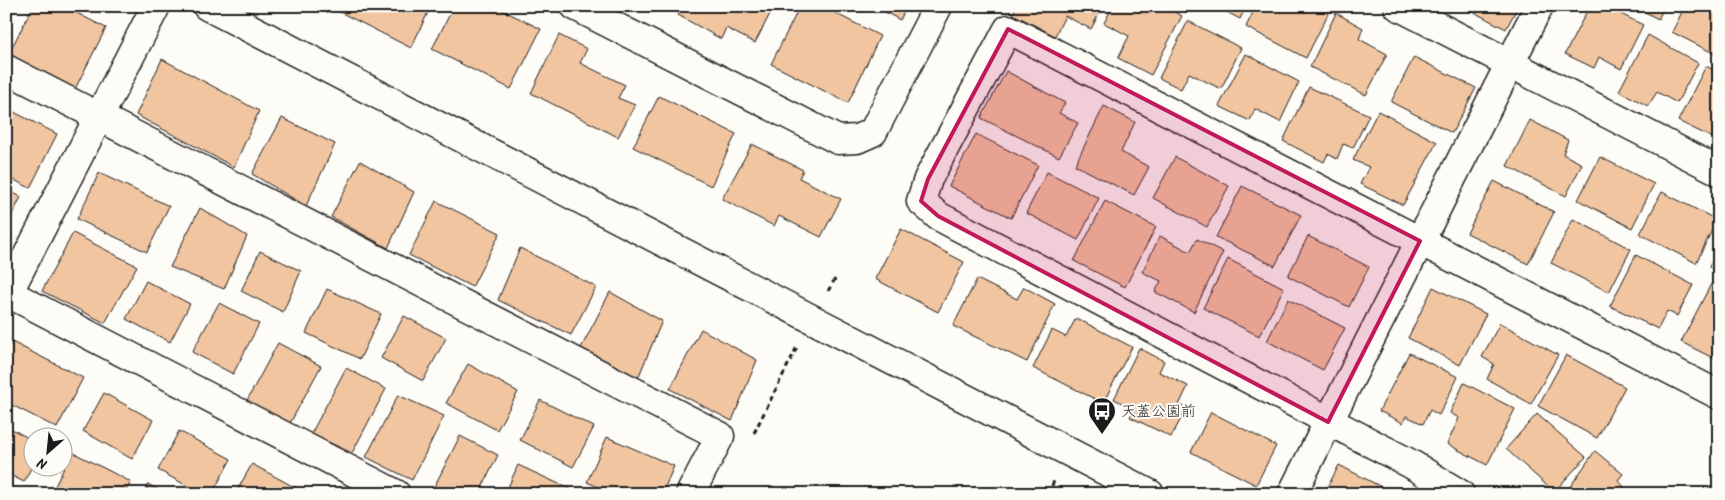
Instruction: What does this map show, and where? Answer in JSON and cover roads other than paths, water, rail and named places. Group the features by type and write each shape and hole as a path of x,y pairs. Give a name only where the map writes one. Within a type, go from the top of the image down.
{"street":[{"path":"156,6 7,294 396,494"},
{"path":"207,6 1150,494"},
{"path":"575,6 838,140 857,139 873,132 938,6"},
{"path":"1398,6 1719,171"},
{"path":"1292,494 1539,6"},
{"path":"1460,494 1411,464 938,216 921,201 928,179 1008,29 1719,395"},
{"path":"6,69 720,436 690,494"}],"place":[{"name":"天蓋公園前","path":"1102,435"}]}
